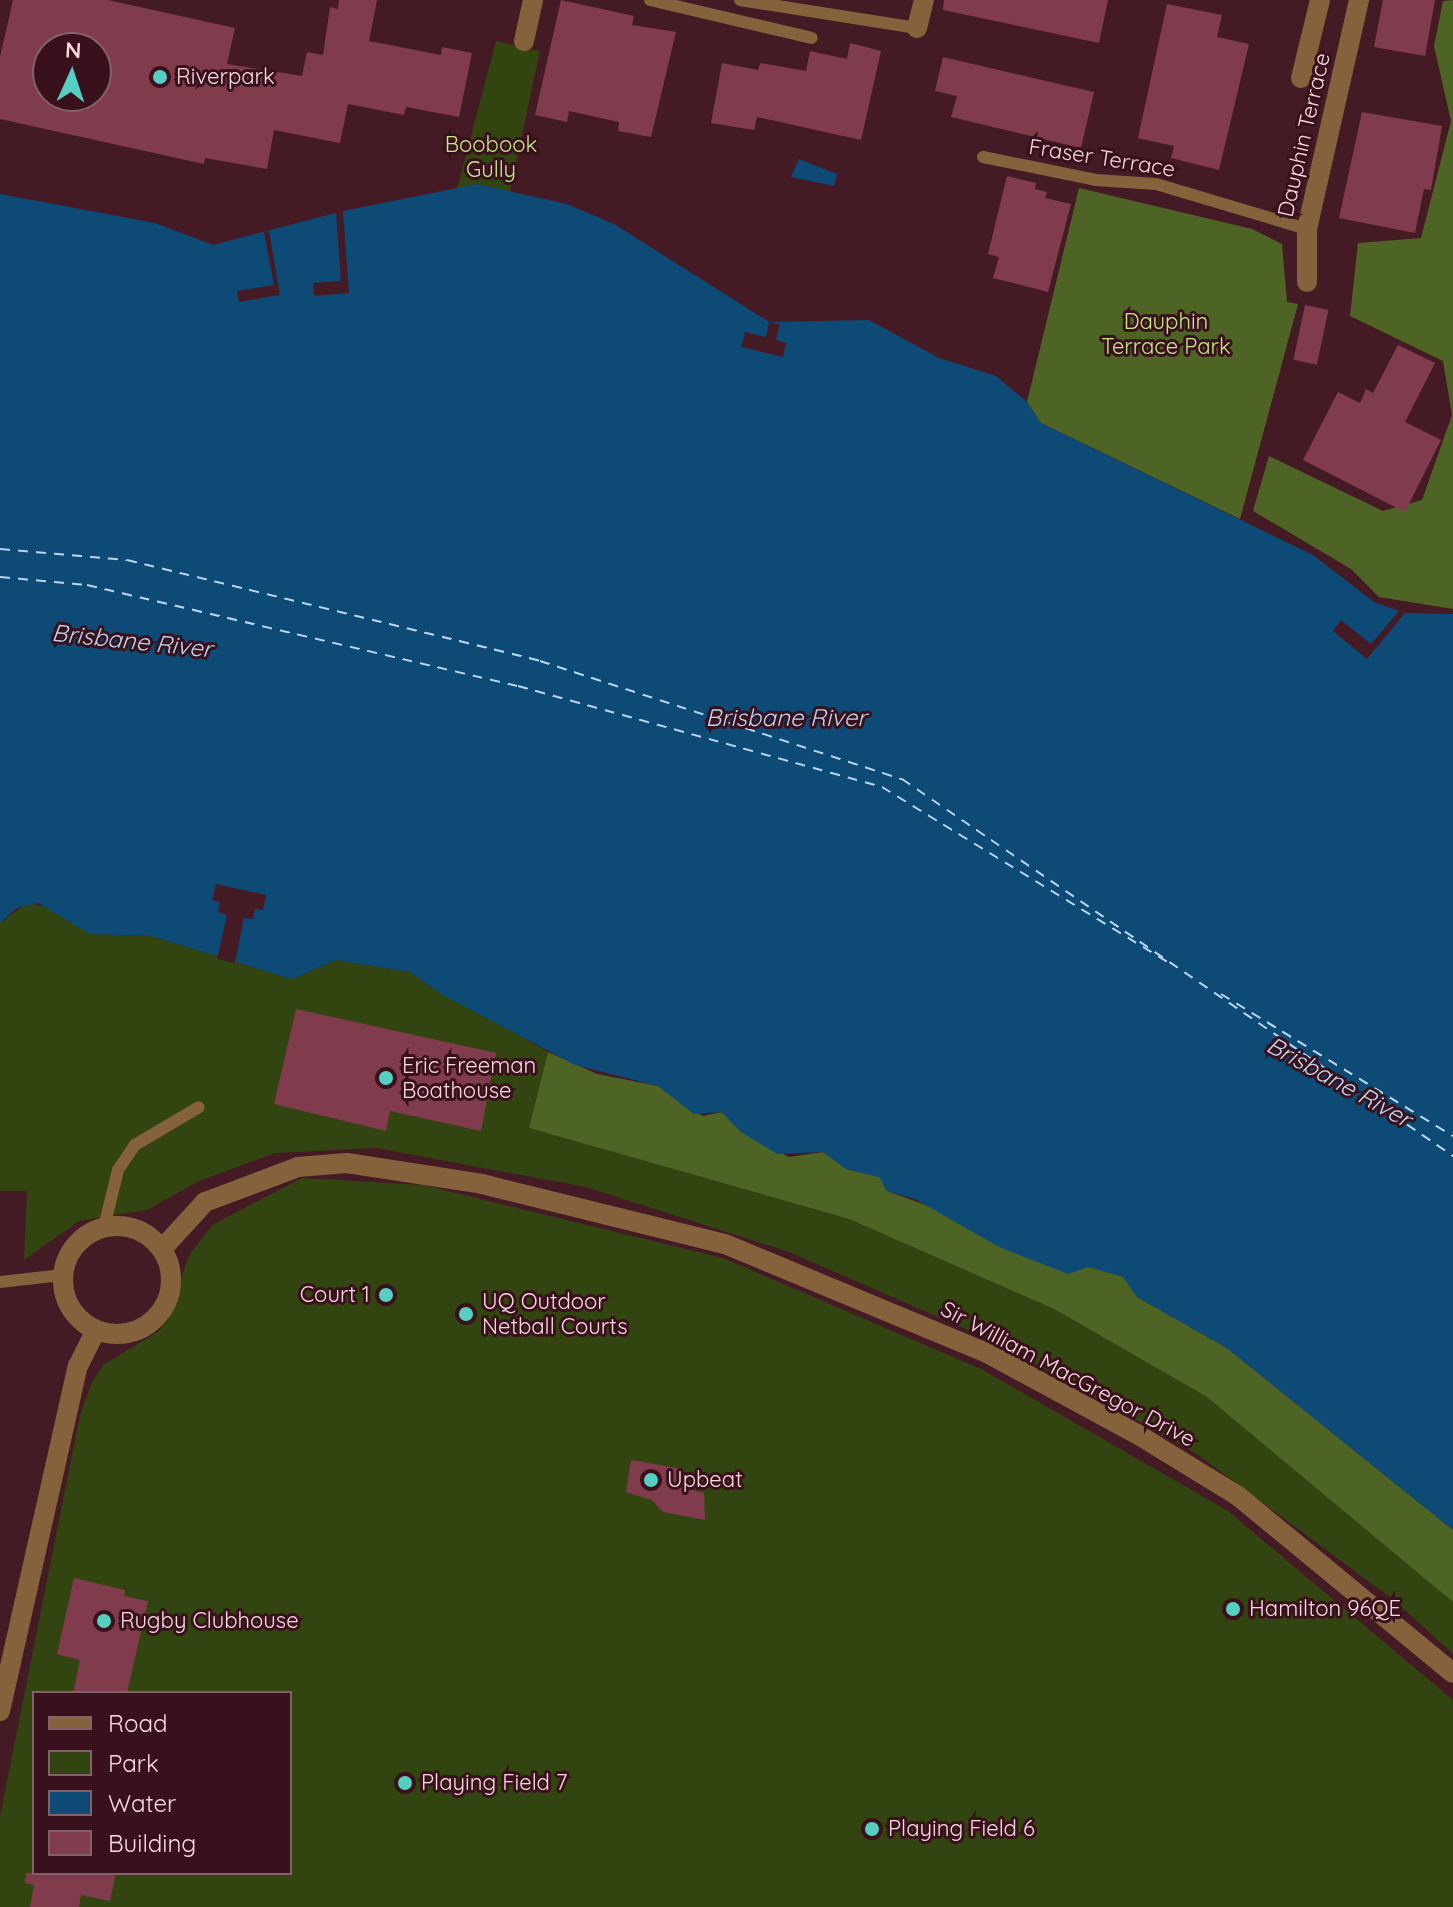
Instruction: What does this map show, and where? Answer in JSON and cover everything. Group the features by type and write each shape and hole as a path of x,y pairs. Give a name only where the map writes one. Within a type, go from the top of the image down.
{"street":[{"path":"524,41 533,0"},
{"path":"917,28 924,0"},
{"name":"Dauphin Terrace","path":"1301,78 1320,0"},
{"name":"Dauphin Terrace","path":"1307,282 1307,229 1359,0"},
{"name":"Sir William MacGregor Drive","path":"162,1249 205,1202 298,1167 347,1163 468,1181 725,1244 987,1353 1137,1434 1238,1496 1453,1673"},
{"path":"104,1227 138,1230 162,1249 171,1282 162,1310 135,1331 96,1330 69,1305 62,1275 74,1246 104,1227"},
{"path":"0,1711 78,1366 96,1330"}],"lane":[{"path":"650,0 812,38"},
{"path":"740,0 917,28"},
{"name":"Fraser Terrace","path":"983,157 1096,180 1156,184 1307,229"},
{"path":"104,1227 118,1170 135,1145 199,1107"},
{"path":"0,1282 62,1275"}],"green space":[{"path":"1453,0 1453,609 1379,597 1351,569 1253,511 1269,456 1383,511 1422,500 1452,415 1443,361 1350,316 1358,243 1421,238 1451,121 1434,46 1443,1"},
{"name":"Boobook Gully","path":"496,41 540,51 510,192 477,184 457,189"},
{"name":"Dauphin Terrace Park","path":"1079,188 1252,229 1282,244 1287,302 1298,304 1240,519 1041,423 1027,402"},
{"path":"27,903 53,908 90,934 151,936 292,979 336,960 410,972 548,1052 529,1128 849,1219 1054,1309 1207,1397 1351,1513 1453,1602 1453,1654 1395,1601 1197,1454 998,1343 789,1252 586,1187 376,1148 275,1153 199,1181 147,1210 79,1221 24,1260 27,1191 0,1191 0,923"},
{"path":"548,1052 597,1074 658,1086 703,1116 722,1112 741,1132 789,1157 823,1152 846,1169 880,1177 887,1191 1124,1277 1137,1297 1227,1348 1453,1530 1453,1602 1207,1397 1054,1309 849,1219 529,1128"},
{"path":"302,1178 423,1185 723,1258 981,1369 1228,1511 1453,1700 1453,1907 0,1907 0,1816 80,1415 92,1382 103,1365 159,1331 168,1319 188,1257 212,1225"}],"water":[{"path":"799,159 837,174 834,186 791,177"},
{"name":"Brisbane River","path":"477,184 567,204 614,224 769,322 869,320 939,358 996,376 1027,402 1041,423 1313,555 1374,602 1405,613 1453,614 1453,1530 1227,1348 1137,1297 1123,1277 1088,1267 1068,1274 999,1247 915,1199 887,1191 879,1177 846,1169 823,1152 777,1154 741,1132 722,1112 694,1114 658,1086 575,1065 443,995 410,972 336,960 292,979 151,936 90,934 38,903 17,908 0,923 0,194 155,223 213,245 343,211"}],"pier":[{"path":"343,211 349,293 314,296 313,283 341,281 336,212"},
{"path":"269,231 280,295 239,302 237,291 274,285 264,232"},
{"path":"769,322 780,324 776,340 786,343 783,357 741,347 745,332 766,337"},
{"path":"1399,611 1405,613 1367,659 1333,631 1341,620 1371,644"},
{"path":"216,884 266,895 263,910 255,909 253,919 244,918 235,963 217,959 227,915 218,912 220,902 212,900"}],"building":[{"path":"13,0 108,0 235,28 227,64 302,76 307,52 323,55 330,7 338,9 339,0 377,0 369,41 441,55 442,47 472,53 459,117 406,107 404,115 348,104 340,143 274,130 267,169 205,158 204,164 0,119 0,57"},
{"path":"561,0 634,16 632,25 676,32 651,137 618,131 619,122 569,111 567,122 535,115"},
{"path":"944,0 1108,0 1099,43 943,10"},
{"path":"1383,0 1435,0 1425,56 1374,47"},
{"path":"1167,4 1222,15 1217,37 1249,44 1219,170 1171,158 1174,146 1138,138"},
{"path":"850,43 881,51 861,140 757,117 754,130 711,123 722,63 758,70 760,63 806,71 810,51 847,59"},
{"path":"943,57 1094,92 1081,148 951,117 957,96 935,91"},
{"path":"1362,112 1442,126 1431,190 1424,189 1415,233 1339,218"},
{"path":"1007,176 1036,183 1035,189 1047,192 1045,198 1071,204 1048,292 993,278 999,257 988,254"},
{"path":"1305,305 1328,310 1317,365 1293,360"},
{"path":"1398,345 1435,363 1405,422 1441,440 1405,512 1303,460 1338,392 1360,403 1366,389 1373,393"},
{"name":"Eric Freeman Boathouse","path":"296,1009 496,1053 481,1131 390,1111 386,1131 274,1104"},
{"path":"631,1460 682,1469 685,1488 704,1493 705,1520 663,1512 652,1500 626,1492"},
{"name":"Rugby Clubhouse","path":"74,1578 125,1590 124,1596 148,1601 127,1691 73,1691 80,1660 57,1654"},
{"path":"26,1873 116,1875 110,1901 81,1895 79,1907 30,1907 34,1885 25,1883"}],"ferry route":[{"path":"0,549 127,560 540,661 902,779 1453,1156"},
{"path":"0,577 87,585 518,686 882,787 1171,964"},
{"path":"1221,994 1453,1136"}],"place":[{"name":"Riverpark","path":"160,77"},
{"name":"Eric Freeman Boathouse","path":"386,1078"},
{"name":"Court 1","path":"386,1295"},
{"name":"UQ Outdoor Netball Courts","path":"466,1314"},
{"name":"Upbeat","path":"651,1480"},
{"name":"Hamilton 96QE","path":"1233,1609"},
{"name":"Rugby Clubhouse","path":"104,1621"},
{"name":"Playing Field 7","path":"405,1783"},
{"name":"Playing Field 6","path":"872,1829"}]}
